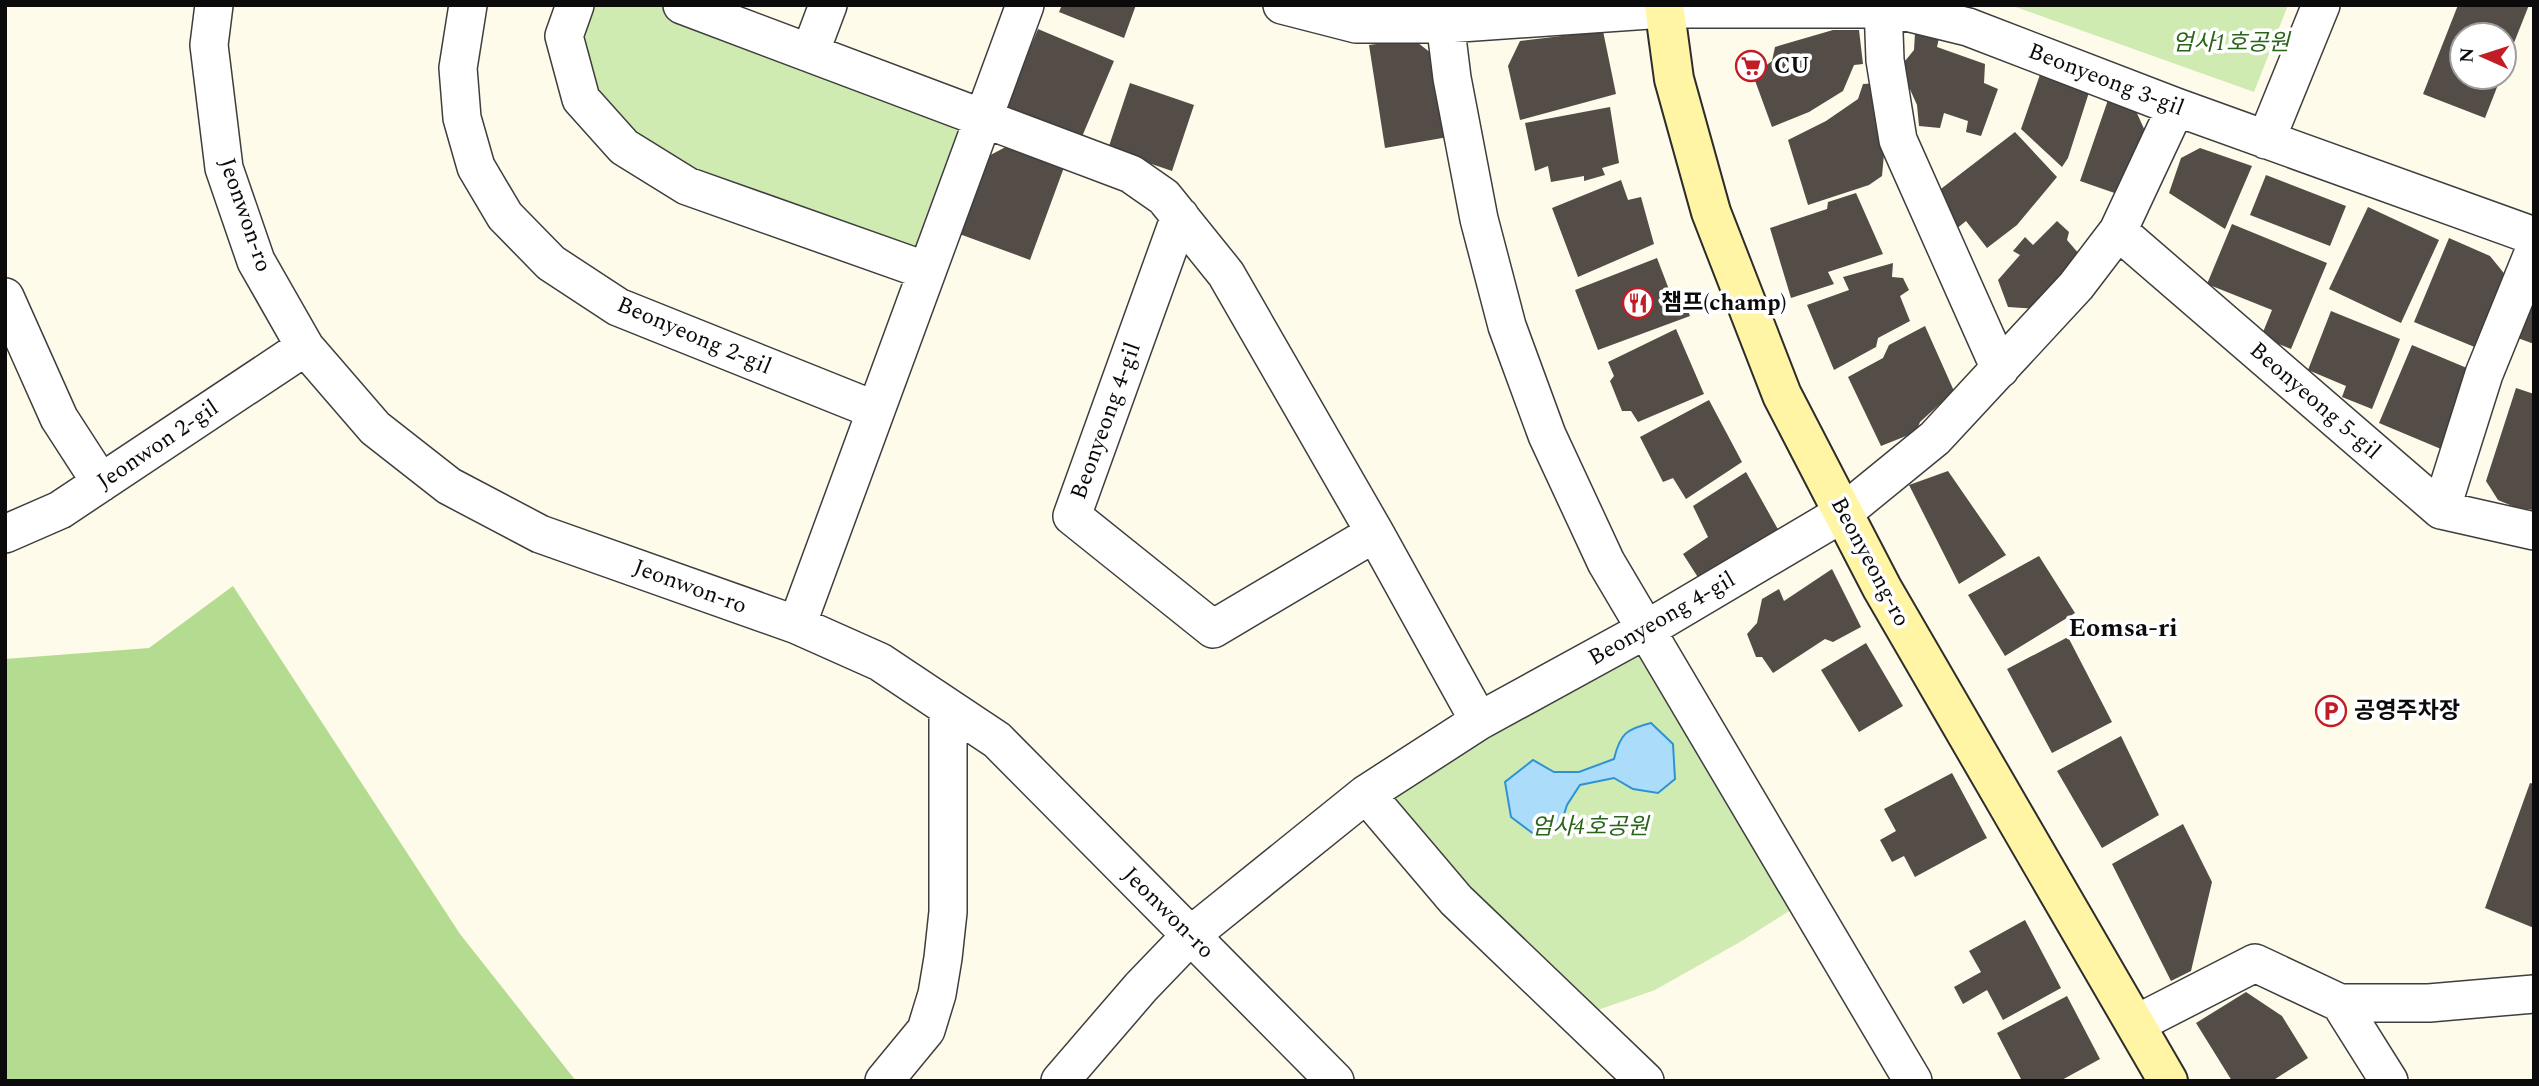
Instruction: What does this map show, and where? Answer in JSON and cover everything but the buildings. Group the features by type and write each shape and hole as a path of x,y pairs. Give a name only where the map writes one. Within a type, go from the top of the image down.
{"street":[{"name":"Jeonwon-ro","path":"214,5 209,46 224,168 256,261 305,347 375,428 449,486 540,534 797,625 880,662 997,740 1191,936 1321,1076"},
{"name":"Beonyeong 2-gil","path":"468,5 458,68 463,118 476,167 505,216 551,263 618,307 876,410"},
{"path":"575,5 565,36 581,99 624,147 687,186 927,271"},
{"path":"682,5 1132,174 1164,197 1226,274 1479,721"},
{"path":"810,53 828,5"},
{"path":"797,625 1025,5"},
{"path":"1282,5 1356,24 1444,15 1664,7"},
{"path":"2266,140 2321,5"},
{"path":"1882,6 1885,60 1898,140 2000,369"},
{"name":"Beonyeong 3-gil","path":"1664,7 1863,9 1882,6 1968,27 2176,107 2534,236"},
{"name":"Beonyeong-ro","path":"1664,7 1674,79 1711,212 1782,395 1882,588 2168,1081"},
{"path":"1444,15 1452,78 1479,219 1507,326 1547,436 1606,562 1913,1081"},
{"path":"1843,513 1935,438 2076,286 2118,231 2176,107"},
{"name":"Beonyeong 4-gil","path":"1180,216 1072,516 1213,629 1375,533"},
{"name":"Beonyeong 5-gil","path":"2118,231 2441,510 2534,531"},
{"path":"2441,510 2484,374 2534,251"},
{"path":"5,297 59,418 102,483"},
{"name":"Jeonwon 2-gil","path":"5,534 60,510 305,347"},
{"name":"Beonyeong 4-gil","path":"1060,1081 1142,987 1191,936 1366,794 1479,721 1647,629 1843,513"},
{"path":"884,1081 926,1030 937,994 948,912 947,709"},
{"path":"1366,794 1456,900 1645,1081"},
{"path":"2137,1024 2256,963 2340,1003 2429,1003 2534,994"},
{"path":"2340,1003 2389,1081"}],"green space":[{"path":"575,5 682,5 983,118 927,271 687,186 581,99"},
{"name":"엄사1호공원","path":"2010,5 2288,5 2254,92"},
{"path":"233,586 460,934 576,1081 5,1081 5,659 149,648"},
{"name":"엄사4호공원","path":"1642,632 1805,901 1655,990 1578,1017 1366,794"}],"water":[{"path":"1651,723 1673,744 1675,779 1658,793 1633,789 1614,778 1580,785 1567,805 1560,827 1535,835 1511,817 1505,782 1533,760 1554,772 1579,772 1614,759 1625,734"}],"place":[{"name":"CU","path":"1751,66"},
{"name":"챔프(champ)","path":"1638,303"},
{"name":"공영주차장","path":"2331,711"}],"district":[{"name":"Eomsa-ri","path":"2123,628"}]}
